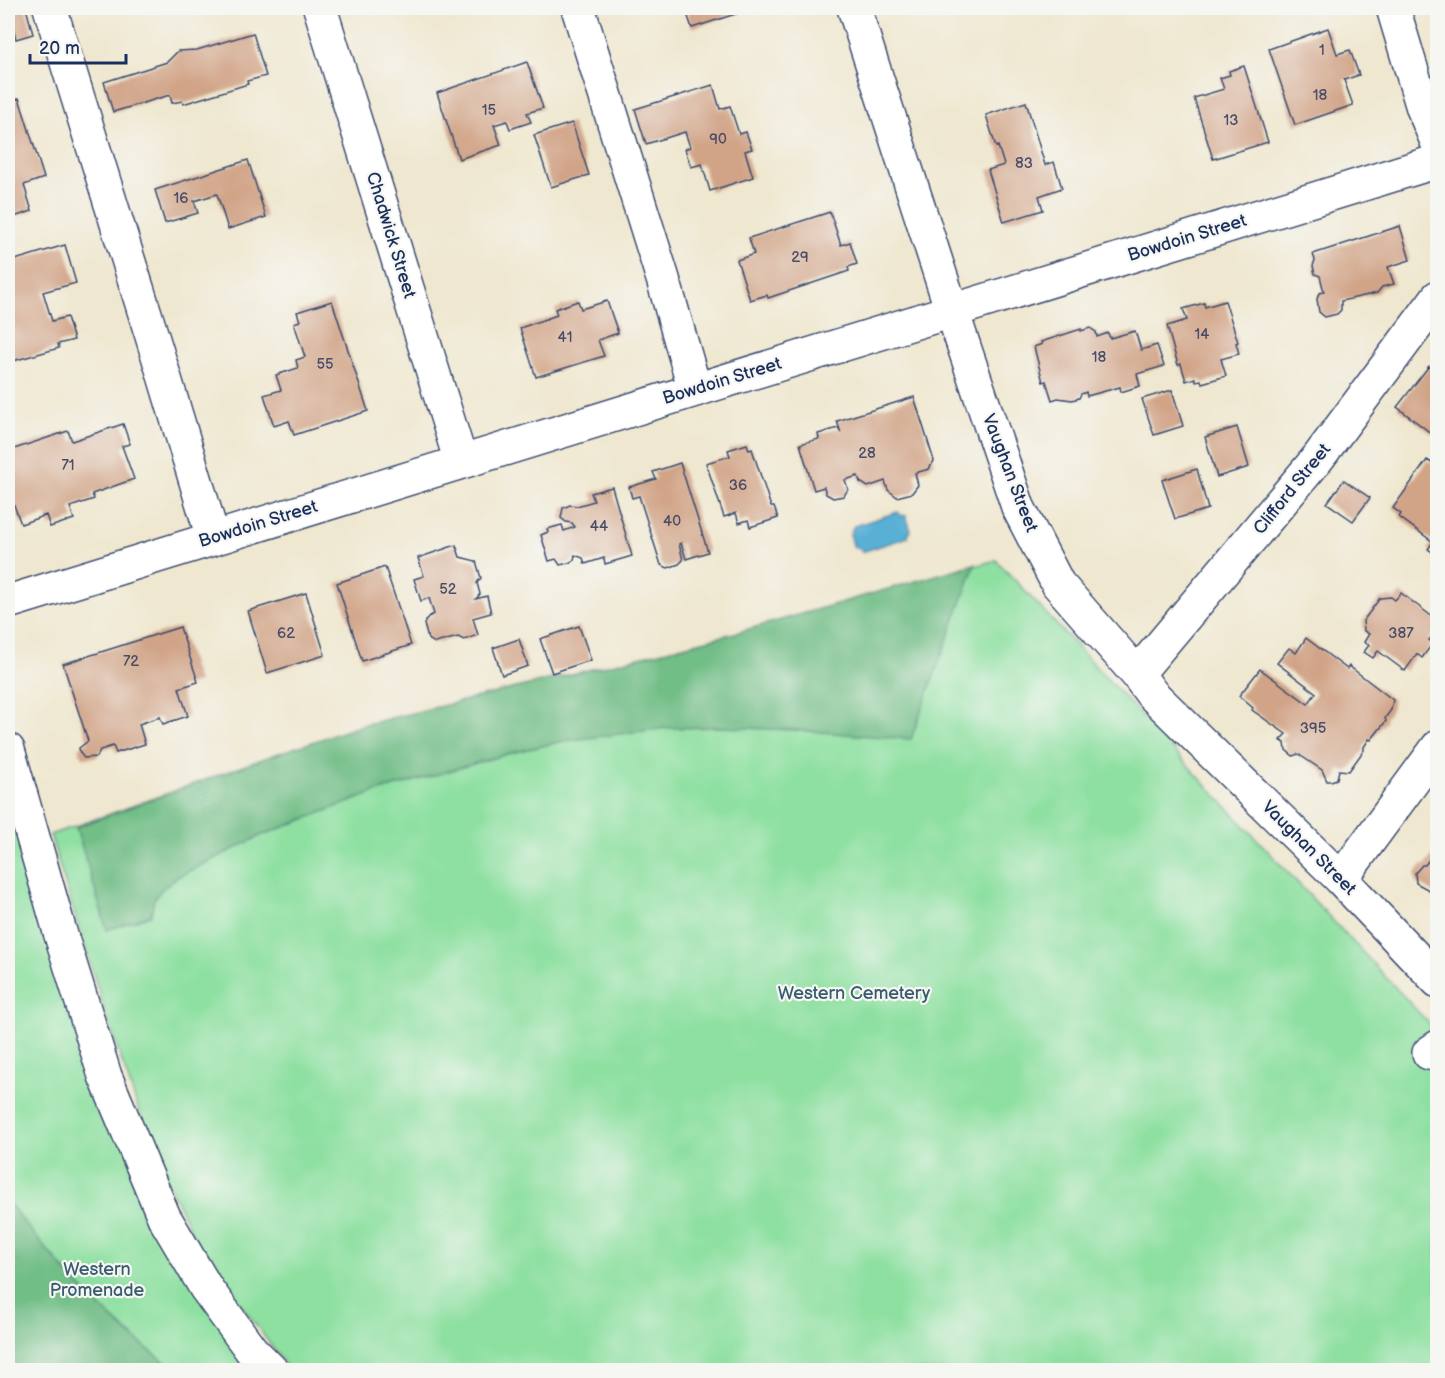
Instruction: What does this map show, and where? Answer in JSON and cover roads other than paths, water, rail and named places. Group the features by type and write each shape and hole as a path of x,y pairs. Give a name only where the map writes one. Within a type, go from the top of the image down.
{"street":[{"path":"50,8 213,538"},
{"name":"Chadwick Street","path":"320,8 461,462"},
{"path":"578,8 663,279 695,390"},
{"name":"Vaughan Street","path":"854,8 1018,507 1058,584 1152,694 1341,879 1437,981"},
{"path":"1393,8 1423,108 1437,144"},
{"name":"Bowdoin Street","path":"8,602 1437,161"},
{"name":"Clifford Street","path":"1137,674 1318,458 1437,297"},
{"path":"1341,879 1437,747"},
{"path":"8,750 49,897 105,1076 164,1217 206,1288 252,1351 271,1371"}],"water":[{"path":"898,512 906,516 911,531 908,537 862,552 858,547 854,548 850,534 854,526"}],"park label":[{"name":"Western Cemetery","path":"854,993"},
{"name":"Western Promenade","path":"97,1279"}]}
